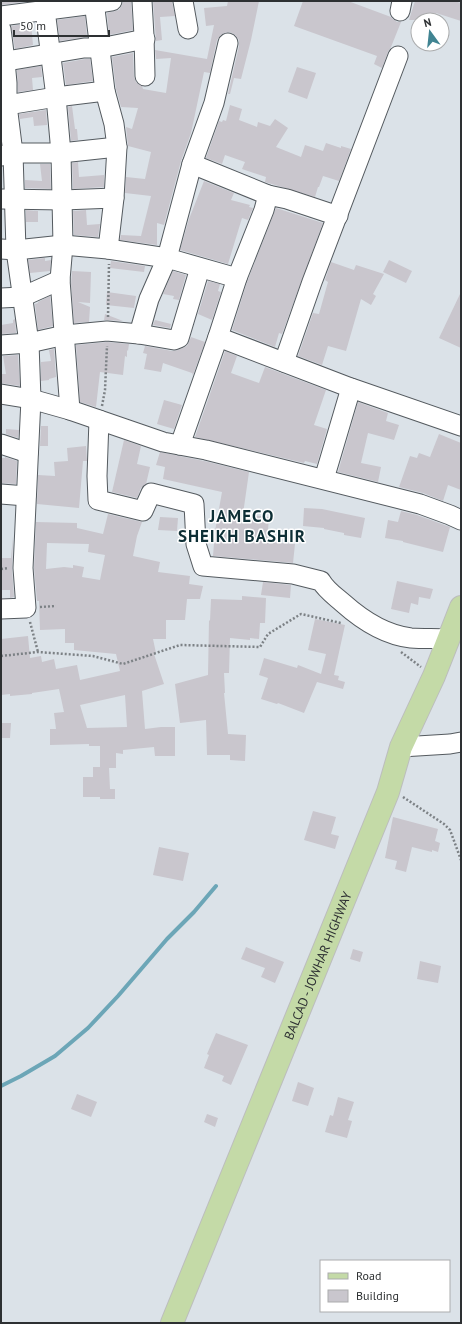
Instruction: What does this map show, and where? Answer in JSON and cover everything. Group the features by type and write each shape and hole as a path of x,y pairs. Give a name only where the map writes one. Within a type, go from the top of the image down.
{"main road":[{"name":"BALCAD - JOWHAR HIGHWAY","path":"172,1323 389,788 401,747 434,676 461,608"}],"street":[{"path":"142,1 145,39 145,76"},
{"path":"183,1 188,29"},
{"path":"1,16 45,5 100,2 100,48 105,91 114,124 117,147 114,198 108,249"},
{"path":"45,5 61,153 63,245 60,280 70,410"},
{"path":"1,29 3,62 7,83 4,106 7,155 9,250 22,297 29,343 31,399 23,568 26,608 1,609"},
{"path":"3,62 84,48 100,48 145,39"},
{"path":"139,334 149,299 167,258 192,164 214,103 228,43"},
{"path":"284,362 312,282 398,56"},
{"path":"4,106 56,97 105,91"},
{"path":"7,155 61,153 117,147"},
{"path":"192,164 268,195 287,199 338,216"},
{"path":"180,445 237,278 264,210 268,195"},
{"path":"8,199 63,200 114,198"},
{"path":"9,250 63,245 108,249 167,258 237,278"},
{"path":"1,344 29,343 65,335 107,331 139,334 174,340 179,338 200,268"},
{"path":"1,298 22,297 60,280"},
{"path":"218,337 351,388 461,426"},
{"path":"324,480 351,388"},
{"path":"1,394 31,399 70,410 163,442 206,450 420,504 461,520"},
{"path":"99,420 97,476 98,500 143,511 150,493 194,504 196,544 203,566 293,574 321,581 325,587 353,612 373,626 410,638 449,639"},
{"path":"1,444 28,453"},
{"path":"1,494 26,496"},
{"path":"401,747 461,742"}],"path":[{"path":"26,608 38,652"},
{"path":"1,656 38,652 93,656 123,664 180,645 260,647 268,634 301,614 345,624"},
{"path":"389,788 444,824 450,830 461,860"}],"building":[{"path":"1,1 31,1 1,5"},
{"path":"131,1 133,30 109,35 107,13 119,10 123,2"},
{"path":"153,1 172,1 175,16 160,17 162,40 156,41"},
{"path":"228,1 259,1 241,79 234,78 230,94 228,94 239,40 230,32 224,33 217,40 210,73 204,72 191,133 181,161 164,225 157,223 157,245 120,240 121,235 141,236 151,196 125,193 126,177 145,179 151,152 128,146 126,127 132,129 138,108 121,107 116,89 112,57 133,53 134,76 136,82 142,86 143,89 166,93 171,58 156,59 155,50 207,59 214,25 206,26 204,8 227,6"},
{"path":"303,1 348,1 391,17 397,22 401,22 382,68 374,64 377,56 294,26"},
{"path":"415,1 454,1 461,3 461,21 450,17 450,12 412,12"},
{"path":"85,16 87,37 60,41 57,20"},
{"path":"31,23 33,45 15,49 11,26"},
{"path":"90,59 93,81 66,85 63,63"},
{"path":"41,66 42,77 32,78 33,90 18,92 17,70"},
{"path":"297,67 316,73 307,99 288,92"},
{"path":"230,105 242,109 239,120 257,127 258,122 270,126 275,119 288,128 276,147 301,157 305,145 323,151 326,143 341,148 341,146 351,149 339,181 323,176 315,197 265,182 266,177 242,169 245,162 225,155 222,164 206,158 219,121 226,121"},
{"path":"72,106 78,140 71,141 68,107"},
{"path":"46,110 47,125 34,126 33,117 20,119 19,114"},
{"path":"78,162 79,177 104,175 104,187 73,189 72,163"},
{"path":"40,164 50,164 51,189 25,188 25,180 42,181"},
{"path":"204,181 234,193 231,200 250,205 249,207 253,208 248,220 242,218 228,264 180,250 189,219"},
{"path":"276,208 323,223 282,334 279,333 275,347 232,330 247,282"},
{"path":"26,210 38,211 38,222 26,222"},
{"path":"86,210 87,225 100,224 98,237 74,235 73,211"},
{"path":"45,258 45,261 51,260 50,271 30,273 28,260"},
{"path":"389,260 412,271 406,283 383,272"},
{"path":"111,261 145,266 144,272 110,268"},
{"path":"331,262 354,270 356,265 384,274 373,294 376,296 371,305 361,299 346,351 328,346 322,365 298,356 313,313 319,314 328,282 325,280"},
{"path":"72,271 91,272 90,303 78,302 90,307 89,322 74,323 71,284"},
{"path":"173,271 186,275 179,300 173,299 174,296 163,294"},
{"path":"208,281 220,284 218,291 221,292 212,320 198,314"},
{"path":"107,292 136,296 134,308 106,305"},
{"path":"461,292 461,348 439,338"},
{"path":"50,296 53,326 38,330 35,304"},
{"path":"105,314 123,321 104,320"},
{"path":"15,319 16,333 1,334 1,325 13,323 13,320"},
{"path":"155,320 171,324 170,328 153,325"},
{"path":"191,337 205,342 193,375 192,373 163,363 161,372 144,369 147,354 143,353 145,346 172,351 178,350 187,346"},
{"path":"107,342 129,344 127,357 125,356 123,375 100,372 96,407 80,402 76,345"},
{"path":"54,349 56,377 41,381 41,362 51,361 49,350"},
{"path":"225,351 237,356 231,373 259,383 265,367 326,390 314,425 327,429 317,464 305,461 304,463 195,437"},
{"path":"18,355 20,386 1,383 1,374 6,374 3,356"},
{"path":"164,400 182,405 174,429 157,424"},
{"path":"358,402 388,413 386,421 399,425 394,440 368,433 361,463 381,467 378,482 338,472"},
{"path":"41,426 48,426 48,446 40,446"},
{"path":"6,429 19,430 18,438 6,434"},
{"path":"439,434 461,443 461,490 448,485 443,501 423,493 399,487 410,456 417,458 419,453 430,457"},
{"path":"124,440 141,446 137,464 150,467 146,484 141,488 137,498 112,492"},
{"path":"86,446 87,461 83,461 79,508 37,504 38,475 55,476 54,462 68,461 67,448"},
{"path":"160,452 249,472 243,514 269,517 267,542 295,544 293,563 213,556 215,531 222,492 163,479 165,467 156,465"},
{"path":"5,457 17,461 16,484 1,483 2,458"},
{"path":"304,508 322,509 365,518 361,538 344,535 344,533 324,528 303,526"},
{"path":"401,511 450,527 443,552 403,541 385,538 388,520 398,522"},
{"path":"108,514 142,522 137,536 133,556 160,562 158,572 190,576 189,584 203,586 200,599 187,599 185,620 166,620 166,639 153,639 156,653 154,654 164,684 142,691 145,729 175,727 175,756 155,756 154,747 123,750 123,754 116,753 116,768 109,768 110,789 115,789 115,799 83,797 83,777 93,777 93,767 100,767 100,746 89,746 89,744 50,745 50,729 56,729 54,713 64,712 59,689 32,694 10,696 10,694 1,695 1,639 28,636 30,658 41,656 42,662 54,659 56,669 77,665 80,680 120,671 116,654 74,650 74,643 65,643 65,629 40,630 39,601 37,601 34,568 36,522 77,523 77,528 103,534","holes":["47,543 89,544 88,552 105,555 100,580 82,577 84,567 73,565 73,568 64,567 46,569","125,695 127,727 87,728 80,705"]},
{"path":"160,517 178,518 177,531 158,530"},
{"path":"13,536 12,569 14,597 10,598 10,590 1,590 1,558 11,558"},
{"path":"397,581 433,589 430,599 419,597 418,605 411,603 409,613 391,609"},
{"path":"263,582 291,585 290,598 261,595"},
{"path":"242,596 266,598 265,623 260,623 259,639 250,638 250,640 230,638 229,673 224,673 224,693 228,734 246,735 245,761 230,760 230,755 207,755 206,720 180,723 175,684 208,675 211,599 242,600"},
{"path":"315,619 345,625 334,675 339,676 338,680 345,682 343,689 317,682 304,713 278,703 277,704 261,699 268,678 259,675 264,658 297,668 298,665 321,674 326,654 308,650"},
{"path":"1,723 11,723 10,738 1,738"},
{"path":"313,811 336,817 331,834 339,836 335,849 304,840"},
{"path":"393,817 438,829 435,841 440,843 438,852 412,847 406,872 395,869 397,861 385,858"},
{"path":"159,847 189,853 183,881 153,875"},
{"path":"246,947 284,962 275,983 261,977 265,968 241,959"},
{"path":"353,949 363,952 360,962 350,959"},
{"path":"420,961 441,966 438,983 417,979"},
{"path":"216,1033 248,1045 231,1085 222,1081 224,1076 204,1068 209,1055 207,1054"},
{"path":"298,1082 314,1088 308,1106 292,1101"},
{"path":"77,1094 97,1102 91,1117 71,1109"},
{"path":"338,1097 354,1102 348,1120 352,1121 347,1138 325,1132 330,1115 333,1116"},
{"path":"207,1114 218,1118 215,1127 204,1122"}],"waterway":[{"path":"1,1086 55,1056 88,1028 216,886"}],"district":[{"name":"JAMECO SHEIKH BASHIR","path":"242,526"}]}
